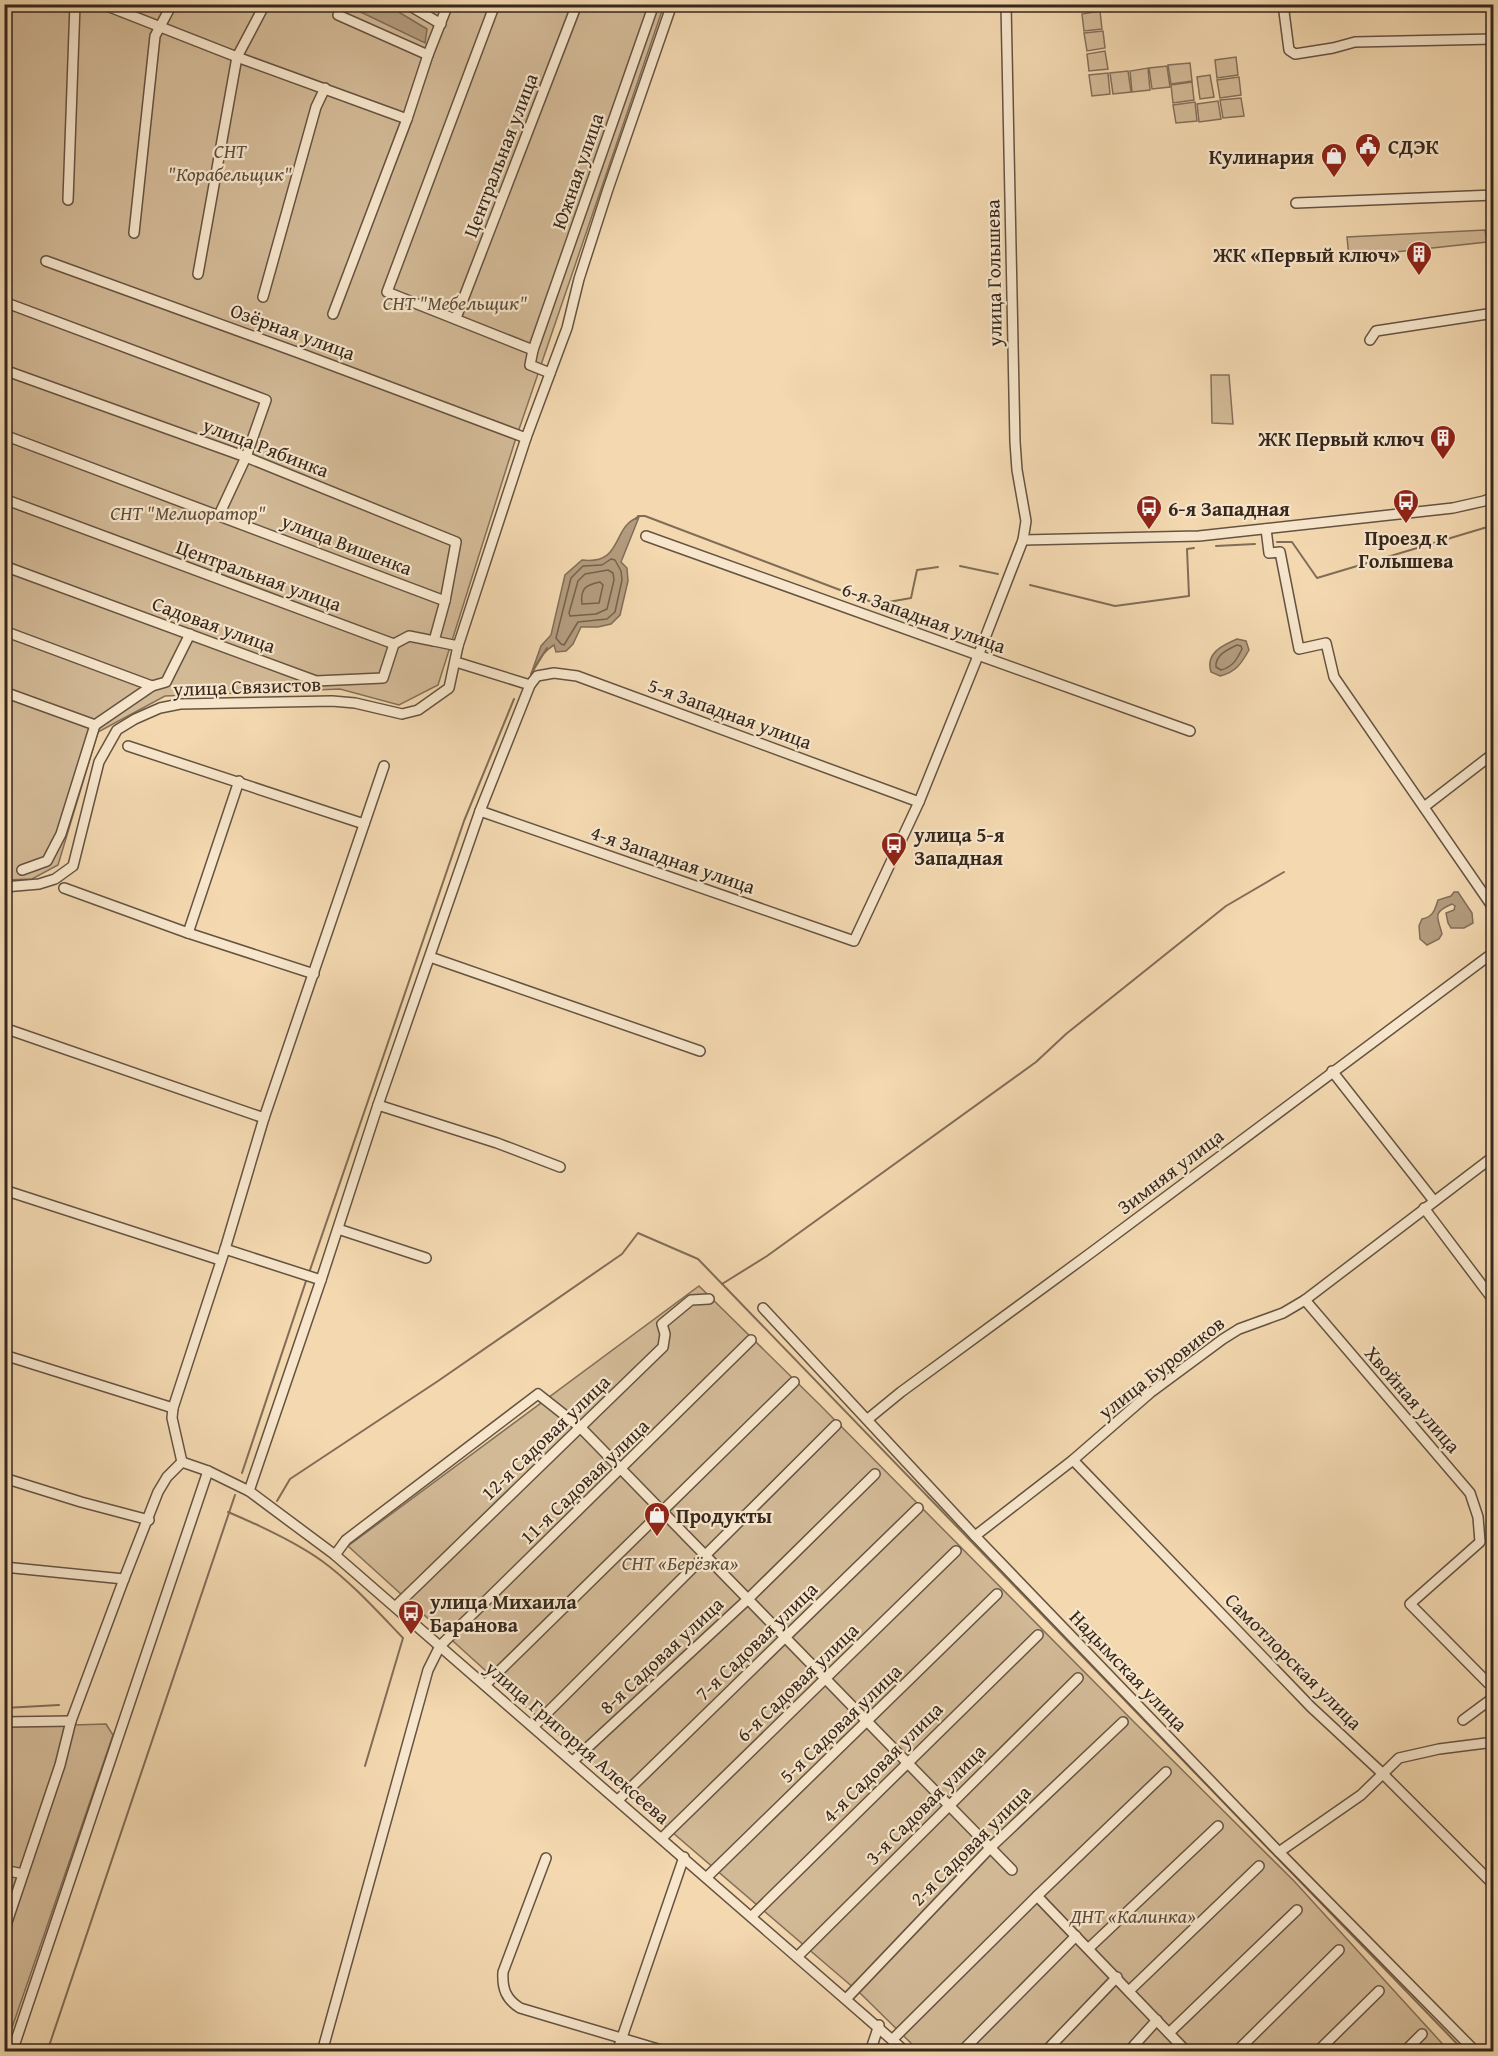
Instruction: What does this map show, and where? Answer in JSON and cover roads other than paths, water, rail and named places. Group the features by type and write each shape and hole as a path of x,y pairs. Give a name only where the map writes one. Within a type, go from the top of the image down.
{"street":[{"path":"68,200 75,4"},
{"path":"102,4 237,57 407,119"},
{"path":"134,233 155,36 172,4"},
{"path":"198,274 237,57 265,4"},
{"path":"407,4 441,24"},
{"path":"333,314 448,4"},
{"path":"495,4 387,292 533,350 530,365 550,373"},
{"name":"Центральная улица","path":"456,318 577,4"},
{"name":"Южная улица","path":"533,350 654,4"},
{"path":"249,1491 378,1105 480,811 530,686 456,662 458,646 526,438 567,328 579,279 608,189 672,4"},
{"name":"улица Голышева","path":"854,941 919,802 1023,540 1026,521 1017,470 1015,442 1006,4"},
{"path":"1283,4 1289,50 1295,54 1355,42 1494,39"},
{"path":"338,15 428,55"},
{"path":"263,297 316,106 325,88"},
{"path":"1296,203 1494,195"},
{"name":"Озёрная улица","path":"46,261 526,438"},
{"path":"4,302 266,400 246,458 219,515"},
{"path":"1370,340 1376,331 1494,313"},
{"name":"улица Рябинка","path":"4,370 246,458 456,542 445,601"},
{"name":"улица Вишенка","path":"4,435 445,601"},
{"path":"1023,540 1163,538 1266,529 1453,508 1484,501 1494,496"},
{"name":"Центральная улица","path":"4,499 394,644"},
{"path":"1266,529 1269,553 1280,552 1299,649 1326,643 1334,677 1494,909"},
{"name":"6-я Западная улица","path":"646,536 1190,731"},
{"name":"Садовая улица","path":"4,566 316,681 382,678 394,644"},
{"path":"434,641 445,601"},
{"path":"4,631 152,686"},
{"path":"22,870 47,861 61,834 95,725 152,686 166,682 190,634"},
{"path":"394,644 409,636 458,646"},
{"name":"улица Связистов","path":"4,887 39,884 56,879 73,866 99,762 117,730 135,719 160,708 180,704 332,701 356,703 402,714 418,710 449,688 456,662"},
{"name":"5-я Западная улица","path":"530,686 537,676 554,673 577,676 919,802"},
{"path":"4,692 95,725"},
{"path":"128,747 239,781 364,824"},
{"path":"1424,807 1494,753"},
{"path":"4,1931 60,1765 71,1721 124,1579 158,1492 167,1477 182,1462 172,1418 173,1408 225,1249 264,1118 384,766"},
{"path":"188,933 239,781"},
{"name":"4-я Западная улица","path":"480,811 854,941"},
{"path":"64,888 188,933 314,974"},
{"name":"Зимняя улица","path":"868,1419 1494,952"},
{"path":"430,957 700,1051"},
{"path":"4,1028 264,1118"},
{"path":"1332,1071 1434,1201"},
{"path":"378,1105 496,1143 560,1167"},
{"name":"улица Буровиков","path":"975,1536 1073,1460 1150,1393 1223,1339 1239,1329 1283,1313 1305,1300 1494,1156"},
{"path":"4,1190 220,1260"},
{"path":"1424,1208 1494,1301"},
{"path":"338,1229 426,1258"},
{"path":"225,1249 321,1281"},
{"name":"12-я Садовая улица","path":"395,1607 663,1347 665,1334 662,1324 691,1300 709,1299"},
{"name":"Хвойная улица","path":"1305,1300 1470,1493 1479,1517 1480,1542 1410,1604 1488,1683 1494,1684"},
{"name":"Надымская улица","path":"763,1308 975,1536 1279,1852 1476,2052"},
{"name":"11-я Садовая улица","path":"440,1646 751,1340"},
{"path":"4,1355 173,1408"},
{"path":"485,1685 794,1382"},
{"path":"335,1555 346,1540 538,1394 581,1428 1012,1870"},
{"path":"534,1726 836,1425"},
{"name":"Самотлорская улица","path":"1073,1460 1311,1707 1382,1773 1494,1885"},
{"name":"улица Григория Алексеева","path":"182,1462 208,1471 249,1491 335,1555 879,2025 906,2052"},
{"path":"12,2052 208,1471"},
{"name":"8-я Садовая улица","path":"573,1761 747,1600 875,1474"},
{"path":"4,1478 148,1520"},
{"name":"7-я Садовая улица","path":"618,1800 918,1508"},
{"name":"6-я Садовая улица","path":"662,1838 956,1551"},
{"path":"4,1567 124,1579"},
{"name":"5-я Садовая улица","path":"707,1877 997,1594"},
{"name":"4-я Садовая улица","path":"753,1916 1038,1635"},
{"path":"322,2052 428,1670 440,1646"},
{"name":"3-я Садовая улица","path":"798,1956 1078,1678"},
{"path":"1463,1720 1494,1697"},
{"path":"4,1722 71,1721"},
{"name":"2-я Садовая улица","path":"847,1998 990,1848 1123,1722"},
{"path":"1279,1852 1361,1795 1399,1758 1439,1749 1494,1742"},
{"path":"893,2039 1166,1772"},
{"path":"1089,1948 1218,1826"},
{"path":"617,2052 684,1857"},
{"path":"546,1858 503,1972 506,1995 520,2008 668,2052"},
{"path":"1130,1991 1259,1866"},
{"path":"4,1870 23,1874"},
{"path":"1037,1896 1187,2052"},
{"path":"1169,2033 1297,1910"},
{"path":"961,2052 1076,1936"},
{"path":"1236,2052 1339,1950"},
{"path":"1045,2052 1117,1977"},
{"path":"1317,2052 1380,1991"},
{"path":"1128,2052 1157,2020"},
{"path":"870,2052 879,2025"},
{"path":"1404,2052 1422,2034"}],"water":[{"path":"346,5 387,5 427,29 425,43"},
{"path":"639,517 621,562 627,568 628,581 620,615 611,624 581,627 573,644 566,651 556,652 554,645 543,654 531,674 541,646 551,635 565,575 582,560 605,557 624,528"},
{"path":"1237,639 1246,641 1249,650 1241,663 1234,670 1220,676 1211,672 1210,665 1213,655 1221,647"},
{"path":"1454,892 1458,892 1472,913 1473,923 1464,928 1451,928 1446,913 1454,910 1455,906 1452,904 1445,907 1438,916 1442,934 1439,939 1427,945 1420,939 1419,926 1422,919 1429,917 1438,900 1451,896"}],"waterway":[{"path":"636,519 638,516 645,516 877,604 911,598 917,570 938,567"},
{"path":"1277,542 1292,542 1317,578 1494,525"},
{"path":"1216,546 1255,544"},
{"path":"1030,585 1115,606 1189,596 1187,549 1194,548"},
{"path":"960,566 998,574"},
{"path":"531,674 547,648"},
{"path":"309,1273 464,821 514,699"},
{"path":"722,1284 767,1256 1036,1062 1066,1034 1226,906 1284,872"},
{"path":"277,1501 290,1479 438,1381 622,1254 638,1233 698,1259 1465,2052"},
{"path":"242,1473 307,1278"},
{"path":"47,2052 235,1495"},
{"path":"228,1512 277,1534 322,1561 354,1588 403,1638 365,1766"},
{"path":"4,1708 59,1705"}],"place":[{"name":"СДЭК","path":"1368,169"},
{"name":"Кулинария","path":"1334,179"},
{"name":"ЖК «Первый ключ»","path":"1419,277"},
{"name":"ЖК Первый ключ","path":"1443,461"},
{"name":"Проезд к Голышева","path":"1406,525"},
{"name":"6-я Западная","path":"1149,531"},
{"name":"улица 5-я Западная","path":"894,868"},
{"name":"Продукты","path":"657,1538"},
{"name":"улица Михаила Баранова","path":"411,1636"}],"park label":[{"name":"СНТ \"Корабельщик\"","path":"230,162"},
{"name":"СНТ \"Мебельщик\"","path":"455,302"},
{"name":"СНТ \"Мелиоратор\"","path":"188,512"},
{"name":"СНТ «Берёзка»","path":"680,1562"},
{"name":"ДНТ «Калинка»","path":"1133,1915"}]}
